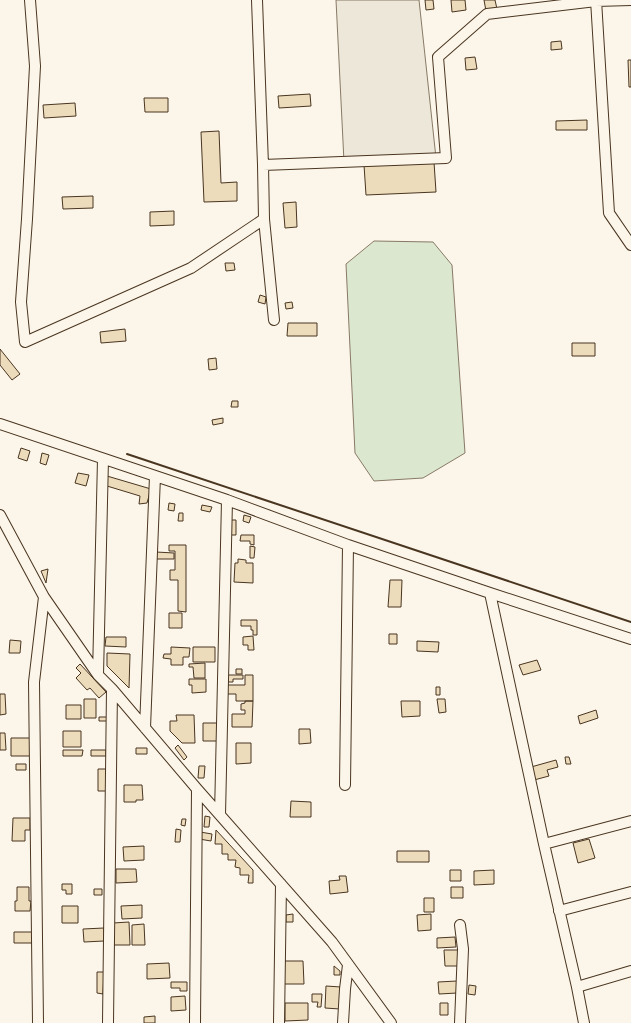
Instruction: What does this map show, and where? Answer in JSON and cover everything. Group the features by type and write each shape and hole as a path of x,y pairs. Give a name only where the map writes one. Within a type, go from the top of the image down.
{"street":[{"path":"30,0 35,66 22,302 25,342 192,268 264,219"},
{"path":"257,0 264,165 264,219 274,320"},
{"path":"264,165 446,158 438,57 487,14 596,0 631,0"},
{"path":"596,0 609,213 631,245"},
{"path":"0,424 227,500 348,545 631,639"},
{"path":"98,675 103,459"},
{"path":"145,728 156,476"},
{"path":"220,815 227,500"},
{"path":"0,515 44,597 98,675 112,689 197,789 332,942 391,1023"},
{"path":"344,785 348,545"},
{"path":"490,593 584,1023"},
{"path":"38,1023 34,682 44,597"},
{"path":"108,1023 112,689"},
{"path":"195,1023 197,789"},
{"path":"544,844 631,821"},
{"path":"279,1023 281,884"},
{"path":"559,911 631,892"},
{"path":"460,925 463,949 460,1023"},
{"path":"342,1023 348,965"},
{"path":"577,987 631,971"}],"green space":[{"path":"374,241 433,242 452,265 465,453 423,478 374,481 355,453 346,264"}],"shaded area":[{"path":"336,0 419,0 436,158 344,162"}],"building":[{"path":"425,0 433,0 434,9 426,10"},
{"path":"451,0 465,0 466,10 452,12"},
{"path":"484,0 495,0 497,9 486,11"},
{"path":"561,41 562,49 551,50 551,42"},
{"path":"475,57 477,69 466,70 465,58"},
{"path":"628,60 631,60 631,87 629,87"},
{"path":"310,94 311,106 279,108 278,96"},
{"path":"144,98 168,98 168,112 145,112"},
{"path":"75,103 76,116 44,118 43,105"},
{"path":"587,120 587,130 556,130 556,121"},
{"path":"219,131 221,183 237,182 237,201 204,202 201,132"},
{"path":"434,162 436,192 366,195 364,165"},
{"path":"93,196 93,208 63,209 62,197"},
{"path":"296,202 297,227 285,228 283,203"},
{"path":"174,211 174,225 150,226 150,212"},
{"path":"225,263 234,263 235,270 226,271"},
{"path":"260,295 266,297 265,304 258,302"},
{"path":"292,302 293,308 286,309 285,303"},
{"path":"288,323 317,323 317,336 287,336"},
{"path":"125,329 126,341 101,343 100,332"},
{"path":"572,343 595,343 595,356 572,356"},
{"path":"0,349 20,374 12,380 0,365"},
{"path":"216,358 217,369 209,370 208,359"},
{"path":"232,401 238,401 238,407 231,407"},
{"path":"223,418 223,423 213,425 212,420"},
{"path":"21,448 30,451 27,461 18,458"},
{"path":"42,453 49,455 46,465 40,463"},
{"path":"78,473 89,475 86,486 75,483"},
{"path":"107,476 151,489 147,503 139,504 140,496 107,486"},
{"path":"169,503 175,504 174,511 168,510"},
{"path":"202,505 212,507 210,512 201,510"},
{"path":"179,513 183,513 183,521 178,521"},
{"path":"244,515 251,517 249,523 243,521"},
{"path":"230,520 236,520 236,535 229,535"},
{"path":"241,535 254,535 254,545 250,544 250,541 240,541"},
{"path":"169,545 186,545 186,612 178,611 178,580 170,580 170,570 175,570 175,551 169,551"},
{"path":"250,546 255,547 254,558 250,558"},
{"path":"156,552 174,553 174,559 156,559"},
{"path":"238,559 246,560 246,563 253,563 253,583 234,582 235,563 238,563"},
{"path":"48,569 46,583 41,571"},
{"path":"390,580 402,580 401,607 388,607"},
{"path":"169,613 182,613 182,628 169,628"},
{"path":"241,620 257,620 257,635 253,635 251,626 241,626"},
{"path":"389,634 397,634 397,644 389,644"},
{"path":"253,636 254,650 248,650 248,645 243,645 243,637"},
{"path":"106,637 126,637 126,647 105,646"},
{"path":"10,640 21,641 20,653 9,653"},
{"path":"417,641 439,642 438,652 417,651"},
{"path":"171,647 190,648 189,657 183,657 183,665 171,665 171,659 163,658 164,654 171,654"},
{"path":"193,647 215,647 215,662 193,662"},
{"path":"107,653 130,654 129,688 107,666"},
{"path":"537,660 541,670 523,675 519,665"},
{"path":"205,663 205,678 194,678 193,667 189,667 189,664"},
{"path":"80,664 106,692 99,698 90,688 87,690 76,678 81,673 76,668"},
{"path":"236,669 242,669 242,674 236,674"},
{"path":"225,675 243,675 243,679 233,679 233,682 225,682"},
{"path":"245,675 253,675 253,701 236,701 236,694 226,694 226,685 245,685"},
{"path":"189,679 206,679 206,692 192,693 192,685 189,685"},
{"path":"436,687 440,687 440,695 436,695"},
{"path":"0,694 5,694 6,714 0,715"},
{"path":"84,699 96,699 96,718 84,718"},
{"path":"437,699 445,699 446,712 439,713"},
{"path":"245,701 253,701 252,727 232,727 232,714 245,714 245,710 241,710 241,704 245,703"},
{"path":"401,701 420,701 420,716 402,717"},
{"path":"66,705 81,705 81,719 66,719"},
{"path":"596,710 598,718 580,724 578,716"},
{"path":"176,715 194,715 195,743 182,743 170,731 170,721 177,721"},
{"path":"99,717 107,717 107,721 99,721"},
{"path":"203,723 217,723 217,741 203,741"},
{"path":"299,729 310,729 311,743 299,744"},
{"path":"63,731 81,731 81,747 63,747"},
{"path":"0,733 5,733 6,750 0,750"},
{"path":"11,738 31,738 31,756 11,756"},
{"path":"236,743 251,743 251,763 236,764"},
{"path":"178,745 187,757 184,760 175,748"},
{"path":"136,748 147,748 147,754 136,754"},
{"path":"63,750 83,750 82,756 63,756"},
{"path":"91,750 106,750 106,756 91,756"},
{"path":"565,757 569,757 571,764 566,764"},
{"path":"556,760 558,767 547,770 549,776 534,780 531,767"},
{"path":"16,764 26,764 26,770 16,770"},
{"path":"199,766 205,766 204,778 198,778"},
{"path":"98,769 106,769 106,791 98,791"},
{"path":"124,785 142,785 143,800 136,800 136,802 124,802"},
{"path":"291,801 311,802 311,817 290,817"},
{"path":"205,816 210,817 209,827 204,827"},
{"path":"13,818 30,818 30,830 25,830 25,841 12,841"},
{"path":"182,819 186,819 185,826 181,825"},
{"path":"176,829 181,830 180,842 175,842"},
{"path":"216,830 253,870 253,883 248,883 249,875 240,875 240,868 235,867 236,860 228,860 228,854 222,854 222,844 215,844"},
{"path":"200,832 212,834 211,841 199,839"},
{"path":"589,839 595,858 578,863 573,843"},
{"path":"144,846 144,860 124,861 123,847"},
{"path":"397,851 429,851 429,862 397,862"},
{"path":"116,869 136,869 137,882 116,883"},
{"path":"450,870 461,870 461,881 450,881"},
{"path":"494,870 494,884 474,885 474,871"},
{"path":"339,876 346,876 348,892 330,894 329,881 340,880"},
{"path":"62,884 72,884 72,894 66,894 66,890 62,890"},
{"path":"17,887 29,887 29,901 31,901 30,911 15,911"},
{"path":"451,887 463,887 463,898 451,898"},
{"path":"94,889 102,889 102,895 94,895"},
{"path":"424,898 434,898 434,912 424,912"},
{"path":"142,905 142,918 122,919 121,906"},
{"path":"62,906 78,906 78,923 62,923"},
{"path":"293,914 293,922 286,922 286,915"},
{"path":"431,914 431,930 418,931 417,915"},
{"path":"129,922 130,945 114,945 113,923"},
{"path":"144,924 145,945 132,945 132,925"},
{"path":"104,928 104,941 84,942 83,929"},
{"path":"14,932 33,932 34,943 14,943"},
{"path":"455,937 456,947 437,948 437,938"},
{"path":"444,950 460,950 460,966 445,966"},
{"path":"284,961 303,961 304,984 284,984"},
{"path":"169,963 170,978 147,979 147,964"},
{"path":"334,966 340,971 340,975 334,975"},
{"path":"97,972 104,972 103,994 97,993"},
{"path":"457,981 457,993 439,994 438,982"},
{"path":"171,982 187,982 187,991 180,991 180,988 171,988"},
{"path":"469,985 476,986 475,995 468,994"},
{"path":"326,986 341,987 340,1009 325,1008"},
{"path":"312,994 322,994 321,1007 317,1007 318,1002 312,1002"},
{"path":"185,996 186,1010 171,1011 171,997"},
{"path":"285,1003 308,1003 308,1020 285,1021"},
{"path":"440,1003 448,1003 448,1015 440,1015"},
{"path":"155,1016 155,1023 144,1023 144,1017"}],"wall":[{"path":"127,454 631,622"}]}
